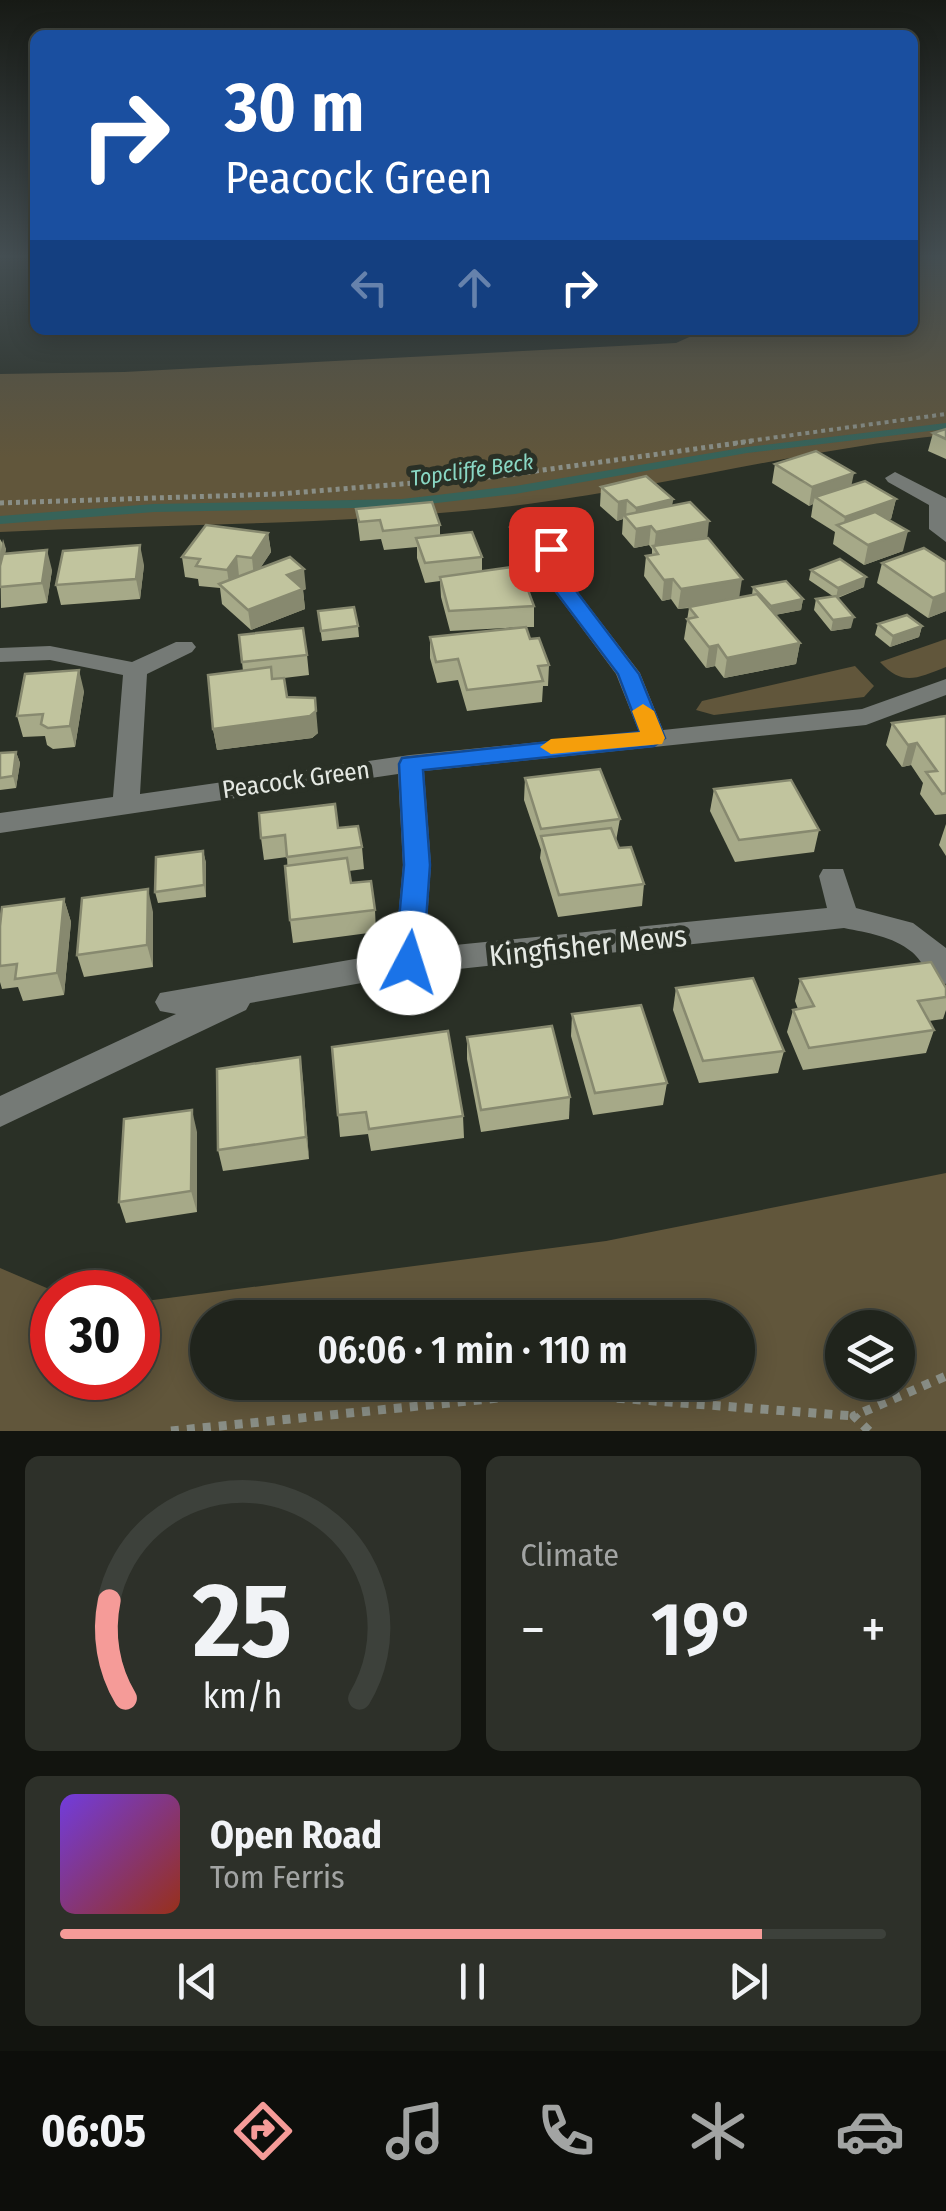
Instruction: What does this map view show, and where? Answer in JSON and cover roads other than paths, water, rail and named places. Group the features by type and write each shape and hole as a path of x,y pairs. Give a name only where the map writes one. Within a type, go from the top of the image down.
{"street":[{"path":"895,478 940,502 939,528 946,536"},
{"path":"518,527 551,549 563,588 628,674 654,738"},
{"path":"0,654 50,653 135,670 184,647"},
{"path":"126,803 135,670"},
{"name":"Peacock Green","path":"0,823 410,764 866,717 946,686"},
{"path":"409,963 417,865 410,764"},
{"path":"832,876 844,916"},
{"name":"Kingfisher Mews","path":"171,1002 250,993 409,963 649,941 844,916 907,930 932,950 946,972"},
{"path":"0,1112 250,993"}],"waterway":[{"name":"Topcliffe Beck","path":"0,520 154,508 402,503 515,490 747,450 946,426"}]}
